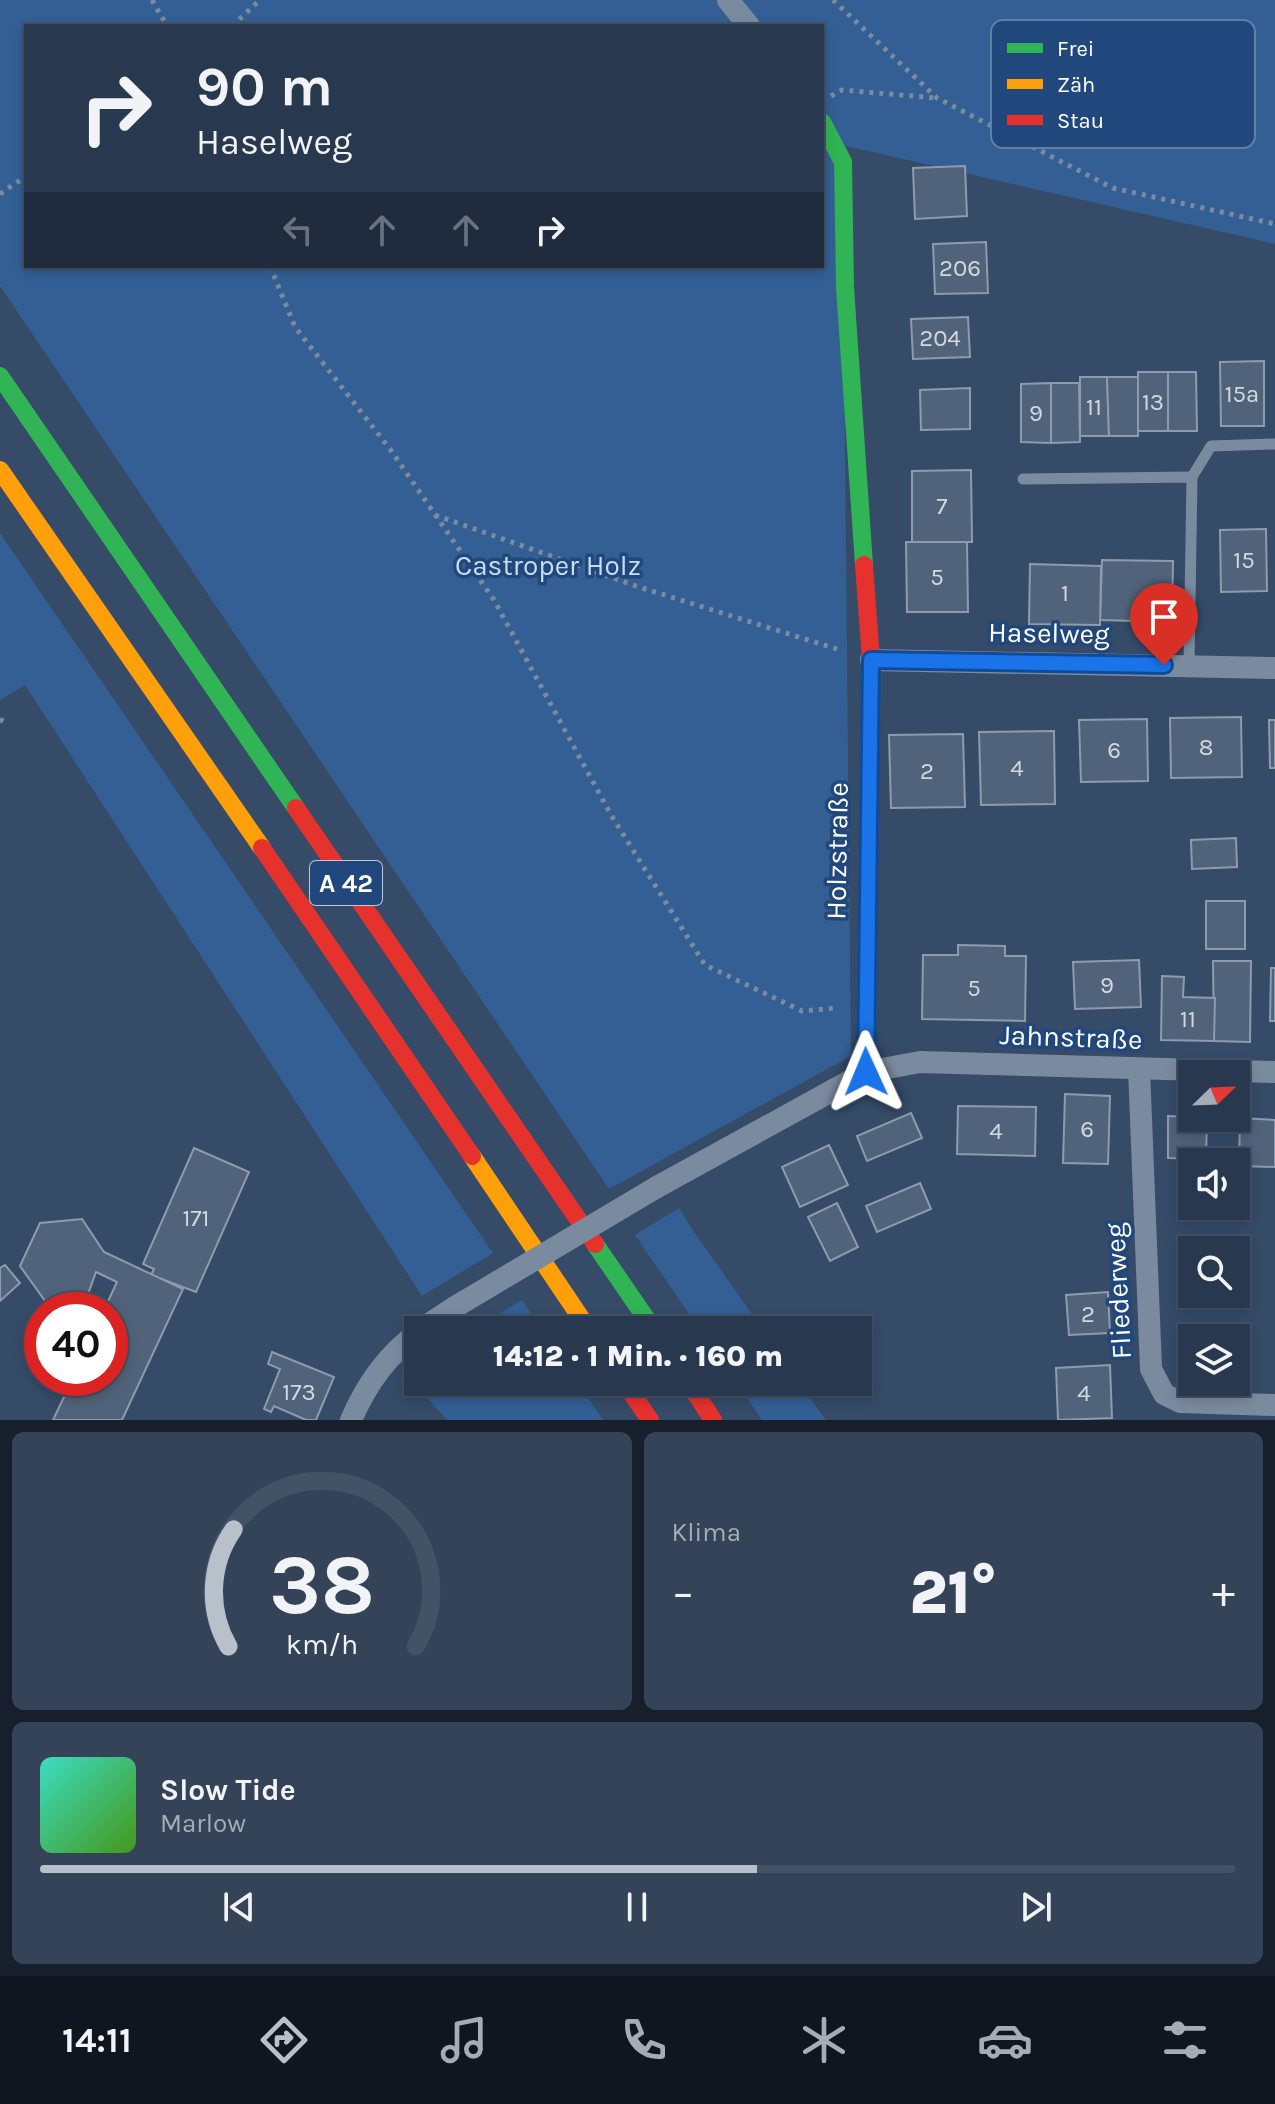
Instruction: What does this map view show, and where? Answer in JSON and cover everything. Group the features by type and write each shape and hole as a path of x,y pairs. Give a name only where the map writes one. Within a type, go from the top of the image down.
{"main road":[{"name":"Holzstraße","path":"824,126 843,162 845,287 871,660 866,1072"},
{"name":"A 42","path":"0,376 644,1316"},
{"name":"A 42","path":"0,470 337,955 580,1316"},
{"path":"634,1396 650,1420"},
{"path":"697,1396 713,1420"}],"street":[{"path":"728,0 747,24"},
{"name":"Haselweg","path":"871,660 1275,668"},
{"name":"Jahnstraße","path":"866,1072 920,1062 1275,1072"},
{"name":"Fliederweg","path":"1139,1069 1151,1369 1164,1394 1180,1402 1275,1405"},
{"path":"442,1316 657,1187 866,1072"},
{"path":"351,1420 363,1393 391,1353 404,1343"}],"lane":[{"path":"1189,665 1192,477 1211,446 1275,444"},
{"path":"1023,479 1192,477"}],"path":[{"path":"152,0 166,24"},
{"path":"234,24 260,0"},
{"path":"833,0 937,98 991,126"},
{"path":"824,99 842,90 937,98"},
{"path":"1035,148 1113,188 1275,224"},
{"path":"0,194 24,177"},
{"path":"271,268 295,327 390,449 494,600 611,815 705,965 802,1011 865,1007"},
{"path":"435,515 636,586 871,660"},
{"path":"0,719 8,725"}],"green space":[{"name":"Castroper Holz","path":"0,0 1275,0 1275,244 842,145 851,1056 609,1189 0,286"},
{"path":"0,533 493,1253 422,1296 25,685 0,700"},
{"path":"679,1208 753,1316 690,1316 635,1235"},
{"path":"522,1300 533,1316 496,1316"},
{"path":"423,1396 587,1396 603,1420 447,1420"},
{"path":"746,1396 809,1396 826,1420 762,1420"}],"building":[{"path":"965,166 967,216 915,219 913,168"},
{"path":"986,242 988,293 935,294 933,244"},
{"path":"968,317 970,357 913,359 911,319"},
{"path":"1264,361 1264,426 1221,426 1220,362"},
{"path":"1138,372 1168,372 1168,431 1138,431"},
{"path":"1168,372 1196,372 1197,431 1168,431"},
{"path":"1080,377 1107,377 1109,436 1080,436"},
{"path":"1107,377 1138,377 1138,436 1109,436"},
{"path":"1051,383 1051,443 1021,442 1021,384"},
{"path":"1051,383 1079,383 1080,442 1051,443"},
{"path":"970,388 970,429 921,430 920,390"},
{"path":"971,470 972,542 912,542 912,471"},
{"path":"1266,529 1267,591 1221,592 1220,530"},
{"path":"906,542 967,542 968,612 907,612"},
{"path":"1102,560 1173,561 1172,622 1100,620"},
{"path":"1030,564 1101,566 1100,625 1029,624"},
{"path":"1241,717 1242,777 1171,778 1170,718"},
{"path":"1147,719 1148,781 1081,782 1079,720"},
{"path":"1269,720 1275,720 1275,768 1270,768"},
{"path":"1054,731 1055,804 981,805 979,732"},
{"path":"963,734 965,807 891,808 889,735"},
{"path":"1236,838 1237,867 1192,869 1191,840"},
{"path":"1206,901 1245,901 1245,949 1206,949"},
{"path":"958,945 1005,946 1005,956 1026,956 1025,1021 922,1019 923,955 958,955"},
{"path":"1139,960 1141,1007 1075,1009 1073,962"},
{"path":"1213,961 1251,961 1250,1042 1214,1041"},
{"path":"1271,968 1275,968 1275,1021 1270,1021"},
{"path":"1162,976 1184,977 1183,997 1215,998 1214,1041 1161,1040"},
{"path":"1065,1094 1110,1096 1108,1164 1063,1163"},
{"path":"958,1106 1036,1107 1035,1156 957,1154"},
{"path":"911,1113 922,1138 867,1161 857,1136"},
{"path":"1168,1116 1178,1117 1178,1132 1207,1132 1206,1148 1178,1148 1178,1158 1168,1158"},
{"path":"1250,1119 1275,1120 1275,1167 1250,1166 1250,1148 1239,1148 1240,1132 1250,1132"},
{"path":"829,1145 848,1185 800,1207 782,1167"},
{"path":"194,1148 249,1172 196,1292 151,1275 154,1269 143,1264"},
{"path":"920,1183 931,1209 877,1232 866,1206"},
{"path":"837,1203 858,1247 830,1261 808,1217"},
{"path":"82,1219 104,1252 183,1289 122,1420 53,1420 64,1396 128,1396 128,1292 112,1292 117,1282 96,1272 89,1292 39,1292 20,1266 40,1223"},
{"path":"5,1265 20,1283 0,1301 0,1268"},
{"path":"1108,1292 1110,1333 1069,1335 1066,1295"},
{"path":"272,1352 334,1377 316,1420 306,1420 274,1406 271,1412 264,1409 280,1369 268,1364"},
{"path":"1110,1365 1112,1418 1058,1420 1056,1368"}],"traffic: fast":[{"path":"824,126 843,162 845,287 864,565"},
{"path":"0,376 296,808"},
{"path":"595,1244 644,1316"}],"traffic: slow":[{"path":"0,470 262,848"},
{"path":"472,1156 580,1316"}],"traffic: jam":[{"path":"864,565 871,660 866,1072"},
{"path":"296,808 595,1244"},
{"path":"262,848 472,1156"},
{"path":"634,1396 650,1420"},
{"path":"697,1396 713,1420"}],"route":[{"path":"866,1072 871,660 1164,665"}]}
